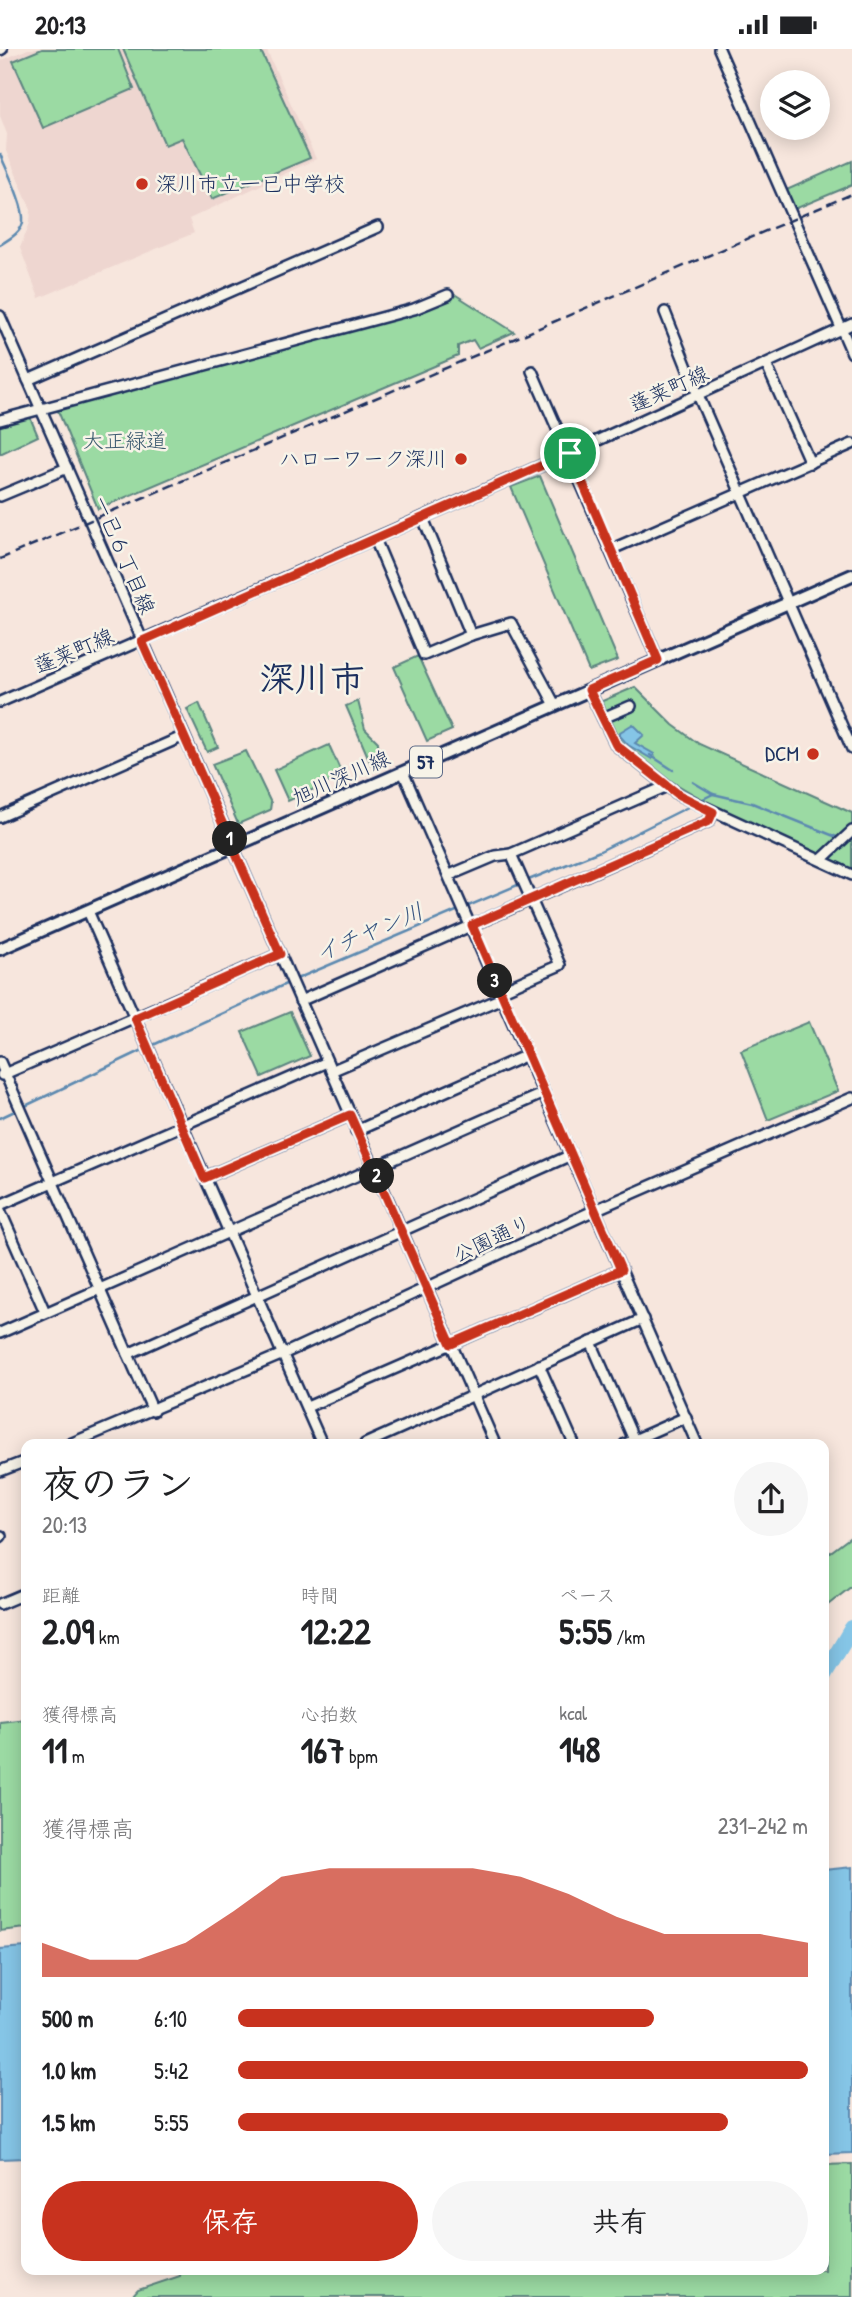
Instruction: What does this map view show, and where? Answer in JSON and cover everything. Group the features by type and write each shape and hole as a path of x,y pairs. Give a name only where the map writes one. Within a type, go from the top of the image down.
{"main road":[{"name":"旭川深川線","path":"0,949 852,575"}],"street":[{"path":"719,49 852,353"},
{"path":"28,380 378,227"},
{"path":"0,420 414,309 448,295"},
{"path":"665,312 740,493 852,748"},
{"name":"一已６丁目線","path":"0,316 493,1439"},
{"name":"蓬莱町線","path":"0,702 570,453 852,324"},
{"path":"766,364 810,463"},
{"path":"532,371 658,660"},
{"path":"610,550 852,444"},
{"path":"0,496 67,468"},
{"path":"423,518 471,635"},
{"path":"375,539 424,655 471,635 510,623 555,705"},
{"path":"589,690 616,745 667,786 713,812 852,875"},
{"path":"603,718 631,706"},
{"path":"0,817 184,737"},
{"path":"404,772 695,1439"},
{"path":"450,875 495,856 511,854 667,786"},
{"path":"300,1001 709,821 713,812"},
{"path":"821,860 852,831"},
{"path":"331,1072 560,965 511,854"},
{"path":"88,911 320,1439"},
{"path":"3,1075 280,954"},
{"path":"356,1131 527,1055"},
{"path":"0,1062 3,1075 153,1411"},
{"path":"45,1312 0,1207 181,1124 327,1062"},
{"path":"0,1333 544,1093"},
{"name":"公園通り","path":"83,1439 283,1354 595,1210 852,1098"},
{"path":"204,1178 350,1115"},
{"path":"128,1354 571,1155"},
{"path":"307,1407 621,1270"},
{"path":"376,1439 643,1319"},
{"path":"591,1342 628,1439"},
{"path":"539,1365 572,1439"},
{"path":"636,1439 686,1417"},
{"path":"0,1471 21,1463"},
{"path":"0,1604 21,1595"}],"shaded area":[{"name":"深川市立一已中学校","path":"28,49 266,49 316,159 189,219 194,233 39,298 20,248 30,223 31,209 6,151 7,134 0,116 0,61"}],"green space":[{"path":"42,49 118,49 134,89 43,128 13,61"},
{"path":"123,49 260,49 310,158 212,199 182,138 165,145"},
{"path":"852,161 852,185 790,211 782,192"},
{"name":"大正緑道","path":"456,295 514,332 478,348 473,340 458,346 458,356 98,509 56,406 413,312"},
{"name":"大正緑道","path":"29,415 38,436 0,454 0,423"},
{"path":"540,476 618,660 589,671 511,487"},
{"path":"418,656 452,730 427,741 394,667"},
{"path":"635,687 673,725 699,744 852,813 852,869 715,807 661,775 619,745 600,702"},
{"path":"358,701 365,729 378,742 379,760 371,764 346,706"},
{"path":"199,703 218,747 207,752 187,709"},
{"path":"329,745 343,776 288,801 274,770"},
{"path":"246,751 271,803 270,810 238,824 212,764"},
{"path":"290,1012 310,1056 262,1077 242,1032"},
{"path":"809,1022 838,1091 768,1120 741,1050"},
{"path":"852,1536 852,1586 829,1604 829,1553"},
{"path":"21,1720 21,1929 0,1931 0,1722"},
{"path":"852,2164 852,2297 132,2297 138,2290 180,2275 829,2275 829,2165"}],"water":[{"path":"633,724 644,735 635,743 654,754 652,759 628,745 620,736 620,732"},
{"path":"852,1867 852,2153 829,2154 829,1869"},
{"path":"21,1947 21,2158 0,2159 0,1949"}],"waterway":[{"path":"0,154 23,215 22,226 17,233 0,245"},
{"path":"650,755 673,770"},
{"path":"693,782 713,794 752,803 839,838"},
{"name":"イチヤン川","path":"701,800 713,794"},
{"name":"イチヤン川","path":"526,881 600,851 692,805"},
{"name":"イチヤン川","path":"294,980 520,884"},
{"name":"イチヤン川","path":"151,1046 288,983"},
{"name":"イチヤン川","path":"0,1118 145,1049"},
{"path":"829,1667 852,1628"}],"railway":[{"path":"0,559 852,194"}],"place":[{"name":"深川市立一已中学校","path":"142,184"},
{"name":"ハローワーク深川","path":"461,459"},
{"name":"DCM","path":"813,754"}],"district":[{"name":"深川市","path":"312,679"}],"route":[{"path":"570,453 658,660 589,690 616,745 679,795 713,812 709,821 472,925 621,1270 451,1344 350,1115 204,1178 135,1018 280,954 142,641 570,453"}]}
